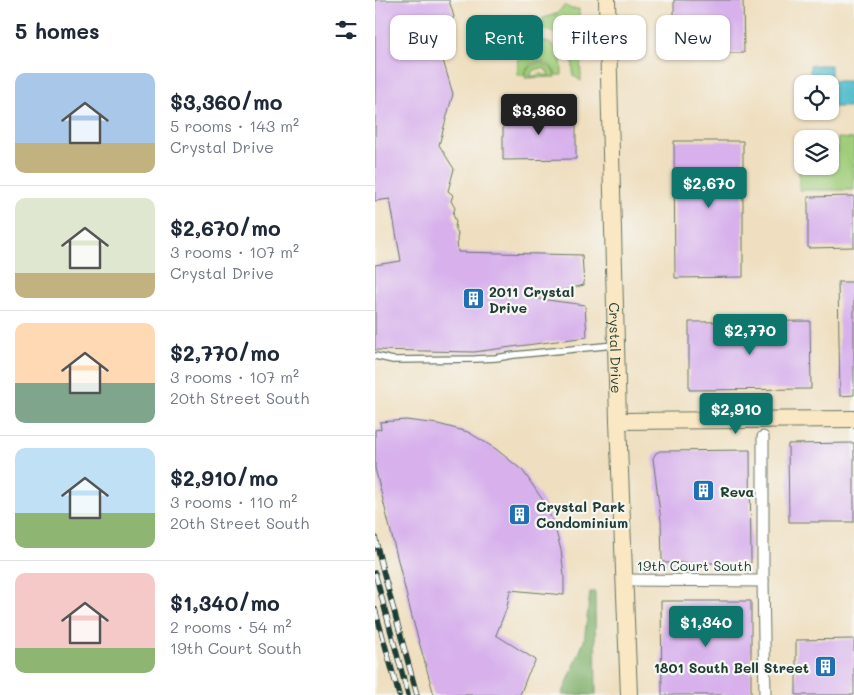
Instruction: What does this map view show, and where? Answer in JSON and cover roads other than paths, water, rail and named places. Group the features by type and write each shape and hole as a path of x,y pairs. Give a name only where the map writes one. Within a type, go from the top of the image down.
{"street":[{"name":"Crystal Drive","path":"607,0 618,420 629,695"},
{"path":"618,420 854,419"},
{"path":"763,438 765,695"},
{"name":"19th Court South","path":"624,580 763,581"}],"lane":[{"path":"375,356 393,360 497,358 616,345"}],"water":[{"path":"810,65 831,65 831,75 810,75"},
{"path":"839,81 854,81 854,107 839,107"}],"railway":[{"path":"375,537 417,695"},
{"path":"375,573 408,695"},
{"path":"375,609 399,695"}],"place":[{"name":"2011 Crystal Drive","path":"473,299"},
{"name":"Reva","path":"704,491"},
{"name":"Crystal Park Condominium","path":"520,514"},
{"name":"1801 South Bell Street","path":"825,667"}]}
